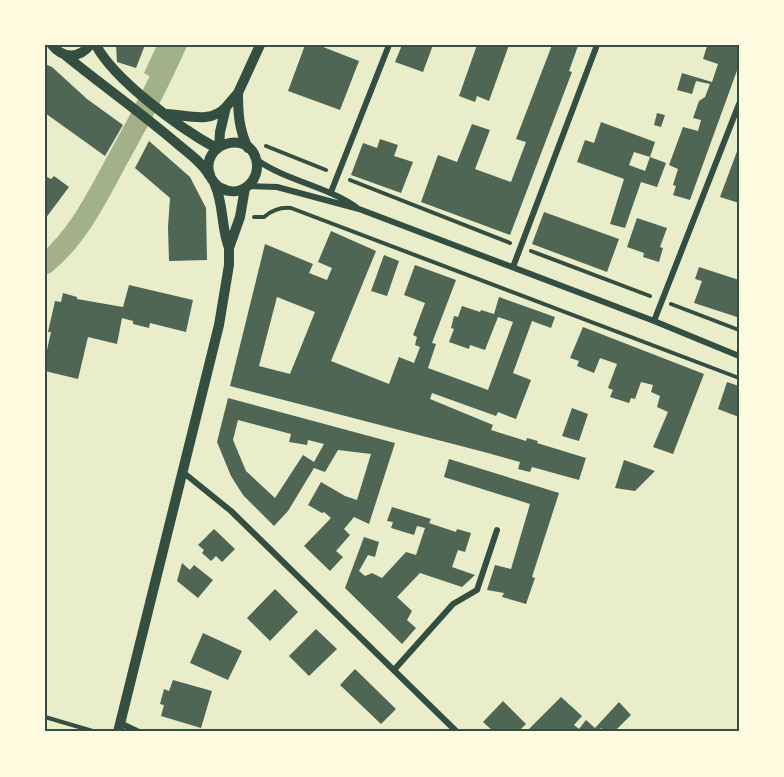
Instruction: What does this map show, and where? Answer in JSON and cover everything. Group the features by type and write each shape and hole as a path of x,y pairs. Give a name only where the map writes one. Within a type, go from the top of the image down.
{"street":[{"path":"65,55 79,55 90,45"},
{"path":"96,45 107,64 130,86 189,133 218,147"},
{"path":"166,114 207,117 218,115 238,93 260,45"},
{"path":"331,192 389,45"},
{"path":"513,267 597,45"},
{"path":"52,46 181,147 223,190 230,192 246,187 276,187 359,209 654,321 739,356"},
{"path":"238,93 238,114 243,137 256,159 270,168 331,192 359,209"},
{"path":"654,321 739,104"},
{"path":"218,147 226,107"},
{"path":"139,732 119,727 184,473 219,325 230,265 221,204 208,163 218,147 232,142 248,148"},
{"path":"229,248 240,217 246,187 255,177 256,159"},
{"path":"184,473 238,518 457,732"},
{"path":"394,670 453,604 477,590 497,530"}],"path":[{"path":"262,138 266,146 338,175 520,248 739,330"},
{"path":"264,218 267,214 284,207 291,208 739,378"},
{"path":"45,717 96,732"}],"shaded area":[{"path":"157,45 185,45 167,87 144,73"}],"building":[{"path":"116,45 145,45 136,68 117,62"},
{"path":"305,45 318,45 359,61 340,110 288,91"},
{"path":"402,45 433,45 423,72 395,62"},
{"path":"477,45 509,45 489,101 477,96 475,102 459,96"},
{"path":"552,45 578,46 569,71 572,72 510,235 421,202 438,155 457,162 472,124 490,130 475,169 511,182 526,142 516,139"},
{"path":"739,45 739,65 690,200 673,195 676,186 673,185 678,169 669,165 683,127 698,131 701,120 693,118 699,101 705,97 710,84 696,81 692,94 677,90 682,73 712,82 718,64 703,59 707,46"},
{"path":"45,64 52,67 87,99 123,125 105,156 45,113"},
{"path":"657,113 665,115 661,127 654,125"},
{"path":"601,122 655,142 650,157 666,163 657,187 641,182 625,228 610,224 624,179 577,162 585,140 594,143","holes":["634,152 650,157 645,171 629,165"]},
{"path":"380,139 398,145 394,156 413,162 401,193 351,175 363,143 377,148"},
{"path":"149,141 190,177 206,208 207,260 169,261 170,198 135,168"},
{"path":"739,146 739,203 720,197"},
{"path":"45,176 51,179 54,176 69,187 45,219"},
{"path":"544,212 619,239 607,272 532,244"},
{"path":"637,218 667,228 660,247 663,248 659,262 643,257 644,253 627,247"},
{"path":"331,231 376,251 331,361 389,384 399,357 414,363 420,347 415,345 417,337 413,335 425,303 404,295 415,265 456,280 432,343 436,344 428,368 488,390 513,322 498,317 485,350 470,345 469,349 449,342 454,329 451,328 454,316 458,317 462,306 494,314 499,297 555,317 551,328 532,321 513,373 531,380 516,419 498,412 496,416 432,393 430,399 493,425 491,430 526,441 527,438 538,441 537,443 586,458 579,480 532,467 530,472 518,469 520,462 230,386 265,244 313,264 309,273 327,280 332,268 318,262","holes":["277,297 315,312 290,374 259,366"]},
{"path":"384,255 399,261 387,296 371,291"},
{"path":"699,267 739,280 737,317 694,303 702,281 695,279"},
{"path":"129,285 193,300 186,332 150,323 149,328 133,324 133,321 122,318 117,344 88,337 78,379 45,371 45,359 51,332 48,332 55,301 61,302 63,293 77,297 77,299 123,307"},
{"path":"583,327 704,374 673,454 653,447 668,412 657,407 660,396 651,392 653,385 641,382 635,399 631,398 629,403 610,397 613,390 608,388 617,364 600,358 594,373 577,366 579,361 570,358"},
{"path":"727,382 739,386 739,417 718,409"},
{"path":"228,398 395,443 369,524 354,517 344,529 350,535 336,551 343,557 330,571 304,546 331,518 308,505 321,482 357,500 371,454 338,450 325,472 314,468 288,511 274,526 243,495 231,476 217,442","holes":["238,420 291,434 289,442 307,445 308,440 324,444 314,462 303,455 275,498 246,471 233,440"]},
{"path":"572,408 588,414 579,441 562,436"},
{"path":"449,459 559,493 532,577 535,578 526,604 502,597 504,593 487,590 495,565 511,569 530,504 444,477"},
{"path":"624,460 655,471 635,491 615,488"},
{"path":"392,507 431,519 429,523 456,532 457,529 471,533 465,552 458,550 452,567 475,575 462,587 420,573 397,597 412,611 407,620 416,628 402,644 345,588 364,537 379,542 375,557 368,555 359,571 365,576 372,573 382,578 406,552 416,555 425,528 417,526 414,535 391,528 393,522 387,521"},
{"path":"214,529 235,549 222,562 216,556 211,561 202,553 204,550 198,545"},
{"path":"182,563 190,570 194,565 213,580 198,598 177,581"},
{"path":"275,589 298,612 270,641 247,618"},
{"path":"316,629 337,649 309,676 289,656"},
{"path":"203,633 242,651 228,680 190,663"},
{"path":"355,669 396,709 381,724 340,685"},
{"path":"173,680 212,691 201,728 161,716 164,705 160,704 164,689 169,691"},
{"path":"561,697 582,716 574,725 579,729 586,720 595,728 619,702 631,715 614,732 607,732 601,728 599,732 528,730"},
{"path":"503,701 526,724 518,732 494,732 483,722"}],"waterway":[{"path":"45,264 68,240 87,214 142,114 176,45"}]}
